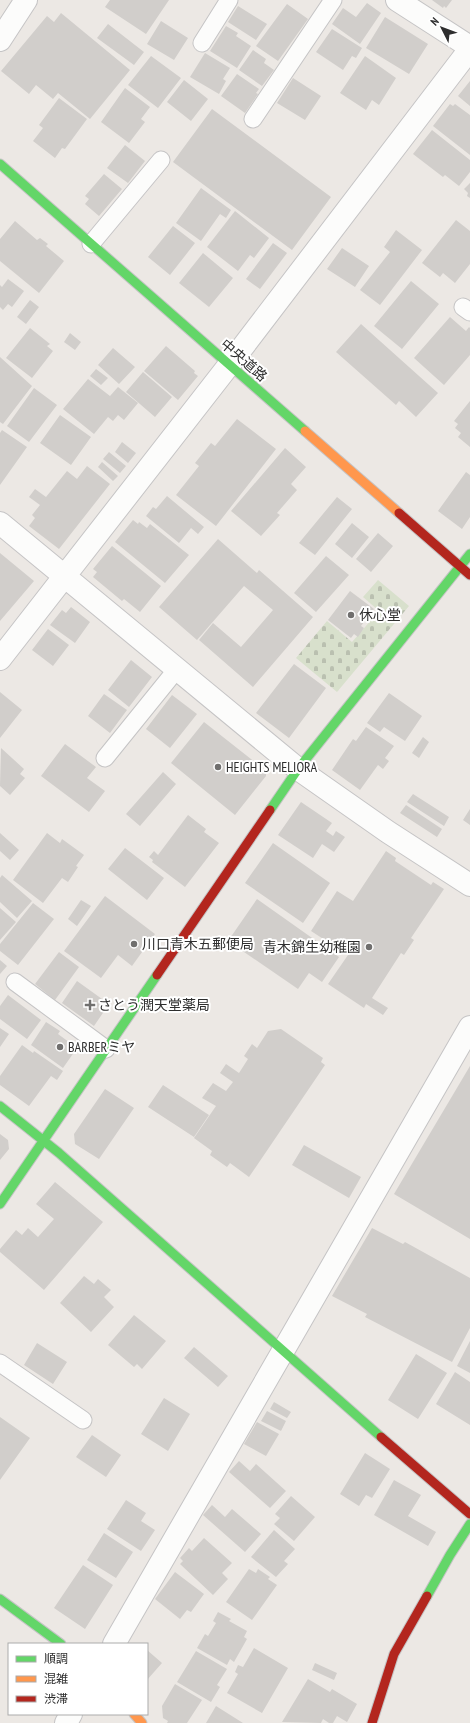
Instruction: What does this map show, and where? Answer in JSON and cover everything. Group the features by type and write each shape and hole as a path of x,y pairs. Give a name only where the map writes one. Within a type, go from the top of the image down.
{"street":[{"path":"0,40 26,0"},
{"path":"0,659 229,365 470,48 397,0"},
{"name":"中央道路","path":"0,164 470,575"},
{"path":"0,523 298,769 388,832 470,885"},
{"path":"0,1204 298,769 470,554"},
{"path":"115,1643 470,1027"},
{"path":"0,1106 44,1140 282,1351 470,1514"},
{"path":"372,1723 394,1654 450,1555 470,1524"},
{"path":"0,1599 61,1643"},
{"path":"135,1715 142,1723"}],"lane":[{"path":"202,43 228,0"},
{"path":"253,119 334,0"},
{"path":"91,244 161,160"},
{"path":"105,758 177,669"},
{"path":"15,982 106,1049"},
{"path":"0,1364 83,1420"}],"green space":[{"path":"378,580 409,606 337,692 296,658 327,621 352,642 379,611 363,597"}],"building":[{"path":"110,0 169,0 146,34 105,7"},
{"path":"432,0 452,0 446,8 444,6 443,8"},
{"path":"367,3 381,13 360,44 332,24 343,8 356,17"},
{"path":"287,4 308,19 278,61 256,46"},
{"path":"238,6 267,24 256,40 228,22"},
{"path":"61,13 130,70 90,119 58,93 53,99 36,85 29,94 1,71 47,16 54,22"},
{"path":"385,17 428,44 409,74 366,48"},
{"path":"161,21 188,38 174,60 147,44"},
{"path":"108,24 144,52 134,65 97,38"},
{"path":"226,26 238,33 236,36 251,46 237,68 210,51"},
{"path":"332,29 362,48 356,58 352,56 343,70 316,52"},
{"path":"253,50 266,59 264,63 274,70 262,86 239,70"},
{"path":"205,53 230,68 223,79 226,81 219,94 190,77"},
{"path":"151,56 181,78 158,108 128,85"},
{"path":"365,56 396,78 379,105 372,100 366,110 340,93"},
{"path":"237,74 259,89 256,93 258,94 245,113 221,96"},
{"path":"293,78 321,96 305,120 277,103"},
{"path":"184,80 208,99 191,121 167,102"},
{"path":"470,81 470,106 458,96"},
{"path":"125,88 150,107 141,119 145,122 129,143 101,122"},
{"path":"59,98 87,119 65,149 62,148 55,158 33,141 43,128 39,125"},
{"path":"450,104 453,106 455,104 470,115 470,155 433,126"},
{"path":"212,109 331,197 292,250 173,162"},
{"path":"432,130 470,160 470,172 459,186 445,175 443,177 413,154"},
{"path":"125,145 145,161 128,183 107,168"},
{"path":"104,174 122,189 99,216 85,204 89,199 85,196"},
{"path":"470,183 470,198 467,196 468,193 464,189"},
{"path":"201,188 231,210 226,218 220,214 201,241 176,223"},
{"path":"235,211 269,238 254,258 250,255 238,271 207,247"},
{"path":"456,220 470,231 470,264 455,283 443,273 440,277 422,263"},
{"path":"15,221 37,240 40,238 48,244 46,246 64,261 39,293 0,261 0,239"},
{"path":"173,226 195,243 170,275 148,257"},
{"path":"396,230 422,250 380,305 360,290 390,252 384,247"},
{"path":"273,243 287,253 260,289 246,279"},
{"path":"342,248 369,266 355,287 327,269"},
{"path":"203,253 233,278 209,307 179,283"},
{"path":"8,279 24,291 12,307 8,304 3,310 0,307 0,285 2,287"},
{"path":"411,281 439,304 402,349 374,326"},
{"path":"30,300 39,307 26,324 17,317"},
{"path":"450,317 466,331 469,327 470,328 470,355 444,385 414,358"},
{"path":"361,324 438,393 416,417 399,401 396,405 336,352"},
{"path":"30,328 50,344 47,346 53,351 32,378 6,358"},
{"path":"70,333 81,342 75,350 64,342"},
{"path":"166,346 195,371 194,373 198,376 178,400 144,371"},
{"path":"113,348 135,367 119,384 98,365"},
{"path":"0,357 32,386 3,424 0,422"},
{"path":"96,369 108,378 101,385 90,376"},
{"path":"143,372 172,397 155,417 126,392"},
{"path":"88,379 110,396 118,387 138,403 124,420 118,415 113,421 108,417 94,434 63,409"},
{"path":"34,388 57,405 29,442 7,426"},
{"path":"470,401 470,447 458,437 461,433 455,428 458,424 454,421"},
{"path":"60,415 91,437 71,465 40,443"},
{"path":"237,419 276,449 216,526 176,495 199,466 195,463 211,443 215,446"},
{"path":"2,430 27,447 0,485 0,433"},
{"path":"122,442 136,453 128,463 115,452"},
{"path":"285,448 306,467 291,484 297,490 277,513 280,515 261,536 231,511"},
{"path":"109,452 126,466 120,473 103,459"},
{"path":"102,462 118,476 113,481 98,467"},
{"path":"87,466 110,484 59,549 29,526 35,518 32,515 40,505 29,497 35,489 46,497 67,471 77,479"},
{"path":"466,472 470,475 470,517 462,529 438,511"},
{"path":"167,496 204,527 198,534 191,528 179,543 146,516 153,507 156,509"},
{"path":"337,497 352,509 315,555 299,543"},
{"path":"133,520 138,524 139,522 147,528 150,524 189,555 165,583 115,542"},
{"path":"352,523 369,537 352,558 335,544"},
{"path":"378,533 393,546 371,572 356,559"},
{"path":"218,539 257,573 259,570 313,617 253,687 199,640 213,623 241,647 273,610 244,586 197,640 159,607"},
{"path":"112,546 161,586 140,612 124,599 122,601 93,577 97,572 93,569"},
{"path":"0,553 34,581 0,621"},
{"path":"326,556 349,575 316,612 294,593"},
{"name":"休心堂","path":"350,591 374,609 361,626 364,628 358,637 354,634 351,638 328,620"},
{"path":"71,607 90,622 75,643 50,625 62,610 66,613"},
{"path":"48,629 69,645 53,666 32,650"},
{"path":"131,660 152,677 129,707 108,690"},
{"path":"294,664 326,688 289,738 256,713"},
{"path":"0,692 22,710 0,738"},
{"path":"389,693 422,716 405,741 384,727 380,732 367,723"},
{"path":"104,694 127,710 110,733 88,716"},
{"path":"172,695 197,714 170,748 146,729"},
{"name":"HEIGHTS MELIORA","path":"204,722 266,771 266,776 235,815 171,763"},
{"path":"366,727 394,746 385,758 389,761 383,769 378,765 360,790 332,770 353,739 356,741"},
{"path":"423,737 429,742 419,758 412,753"},
{"path":"65,744 96,767 87,778 105,791 89,812 41,776"},
{"path":"1,748 24,769 20,774 25,778 10,795 0,786"},
{"path":"163,772 176,784 140,826 126,814"},
{"path":"413,794 449,817 444,826 407,802"},
{"path":"301,802 332,823 326,831 333,836 336,831 345,837 334,852 322,844 313,858 278,835"},
{"path":"406,805 442,829 437,837 400,813"},
{"path":"470,809 470,825 463,820"},
{"path":"188,815 206,829 204,832 219,843 185,887 152,862 153,860 149,857 154,851 158,855"},
{"path":"0,833 19,850 10,860 0,851"},
{"path":"47,833 60,843 62,839 84,855 76,866 78,867 68,882 62,878 43,903 13,880"},
{"path":"273,843 330,883 303,923 245,883"},
{"path":"125,848 164,878 147,900 108,869"},
{"path":"386,851 396,858 395,861 431,885 433,882 444,889 411,938 414,940 404,955 401,953 372,998 388,1008 383,1015 366,1004 364,1008 328,984 348,955 311,931 337,891 353,901"},
{"path":"2,875 32,901 17,918 0,902 0,878"},
{"path":"105,896 155,934 132,966 118,955 101,978 64,951"},
{"path":"257,899 339,957 322,982 309,973 298,989 228,941"},
{"path":"81,900 91,906 77,926 68,919"},
{"path":"33,903 54,919 18,965 0,951 0,944"},
{"path":"0,908 16,922 0,940"},
{"path":"59,952 79,967 55,1000 35,984"},
{"path":"0,960 7,966 0,974"},
{"path":"77,981 109,1004 94,1026 62,1003"},
{"path":"8,995 41,1020 27,1039 0,1019 0,1006"},
{"path":"46,1022 60,1031 58,1034 77,1048 63,1068 31,1045"},
{"path":"0,1028 9,1034 0,1047"},
{"path":"281,1029 323,1058 321,1062 325,1065 249,1177 230,1163 227,1167 210,1155 212,1151 194,1138 216,1106 202,1098 213,1083 226,1091 233,1082 220,1073 226,1064 239,1073 248,1059 244,1056 252,1044 257,1048 268,1031"},
{"path":"22,1045 33,1053 34,1051 63,1071 57,1080 51,1076 29,1106 0,1085 0,1076"},
{"path":"470,1066 470,1239 394,1194"},
{"path":"163,1085 209,1115 194,1137 148,1107"},
{"path":"105,1089 134,1108 99,1159 75,1144 74,1134"},
{"path":"0,1134 8,1140 9,1149 0,1160"},
{"path":"304,1145 361,1177 349,1198 292,1165"},
{"path":"55,1182 103,1222 44,1290 0,1252 0,1249 16,1230 22,1235 28,1228 38,1237 54,1219 36,1204"},
{"path":"372,1228 403,1244 405,1242 470,1278 470,1328 452,1362 365,1317 367,1314 332,1296"},
{"path":"84,1276 94,1284 98,1279 111,1290 104,1297 114,1307 91,1332 60,1303"},
{"path":"134,1315 166,1341 142,1369 137,1364 134,1367 108,1345"},
{"path":"470,1341 470,1373 457,1366"},
{"path":"37,1343 67,1362 53,1384 24,1365"},
{"path":"194,1347 228,1376 218,1387 184,1358"},
{"path":"416,1354 447,1373 418,1419 388,1400"},
{"path":"455,1372 470,1382 470,1425 436,1404"},
{"path":"164,1398 190,1414 168,1451 141,1434"},
{"path":"274,1402 291,1412 287,1418 270,1409"},
{"path":"267,1411 286,1421 281,1431 261,1421"},
{"path":"0,1417 30,1438 0,1480"},
{"path":"257,1422 279,1434 266,1456 244,1444"},
{"path":"92,1435 121,1455 106,1477 76,1457"},
{"path":"365,1453 390,1469 372,1498 366,1495 359,1506 340,1494"},
{"path":"239,1461 250,1471 256,1464 286,1491 270,1508 229,1472"},
{"path":"394,1480 421,1495 408,1516 436,1532 428,1546 374,1515"},
{"path":"291,1496 315,1517 294,1541 274,1524 280,1518 275,1514"},
{"path":"126,1500 146,1513 141,1521 155,1530 141,1551 107,1529"},
{"path":"212,1505 225,1517 232,1509 261,1534 245,1552 203,1515"},
{"path":"274,1530 295,1549 284,1561 288,1564 276,1577 251,1557"},
{"path":"104,1533 133,1552 116,1578 87,1560"},
{"path":"204,1538 232,1563 222,1573 228,1579 213,1595 180,1564 183,1561 180,1558 189,1548 192,1551"},
{"path":"83,1565 113,1585 85,1629 54,1608"},
{"path":"249,1569 256,1573 258,1569 270,1577 268,1579 277,1585 252,1620 226,1602"},
{"path":"175,1572 204,1594 191,1612 187,1610 180,1619 155,1599"},
{"path":"218,1612 231,1619 229,1621 247,1631 244,1637 247,1639 234,1662 230,1659 227,1665 197,1648 205,1634 208,1636 216,1623 213,1621"},
{"path":"254,1648 288,1668 262,1713 227,1693 238,1674 235,1672 238,1665 243,1667"},
{"path":"148,1651 162,1663 148,1679"},
{"path":"196,1651 227,1669 217,1685 220,1687 211,1702 177,1682"},
{"path":"315,1663 337,1673 334,1680 312,1670"},
{"path":"308,1679 330,1692 332,1689 357,1704 347,1722 337,1716 333,1723 329,1723 323,1719 321,1723 282,1722"},
{"path":"175,1684 202,1700 187,1723 167,1723 168,1721 163,1718 162,1706"},
{"path":"216,1706 243,1723 206,1723"}],"traffic: fast":[{"path":"0,164 305,431"},
{"path":"270,810 298,769 470,554"},
{"path":"0,1204 157,975"},
{"path":"0,1106 59,1153 381,1437"},
{"path":"427,1596 450,1555 470,1524"},
{"path":"0,1599 60,1643"}],"traffic: slow":[{"path":"305,431 399,513"},
{"path":"135,1715 142,1723"}],"traffic: jam":[{"path":"399,513 470,575"},
{"path":"157,975 270,810"},
{"path":"381,1437 470,1514"},
{"path":"372,1723 394,1654 427,1596"}],"place":[{"name":"休心堂","path":"351,615"},
{"name":"HEIGHTS MELIORA","path":"218,767"},
{"name":"川口青木五郵便局","path":"134,944"},
{"name":"青木錦生幼稚園","path":"369,947"},
{"name":"さとう潤天堂薬局","path":"90,1005"},
{"name":"BARBERミヤ","path":"60,1047"}]}
